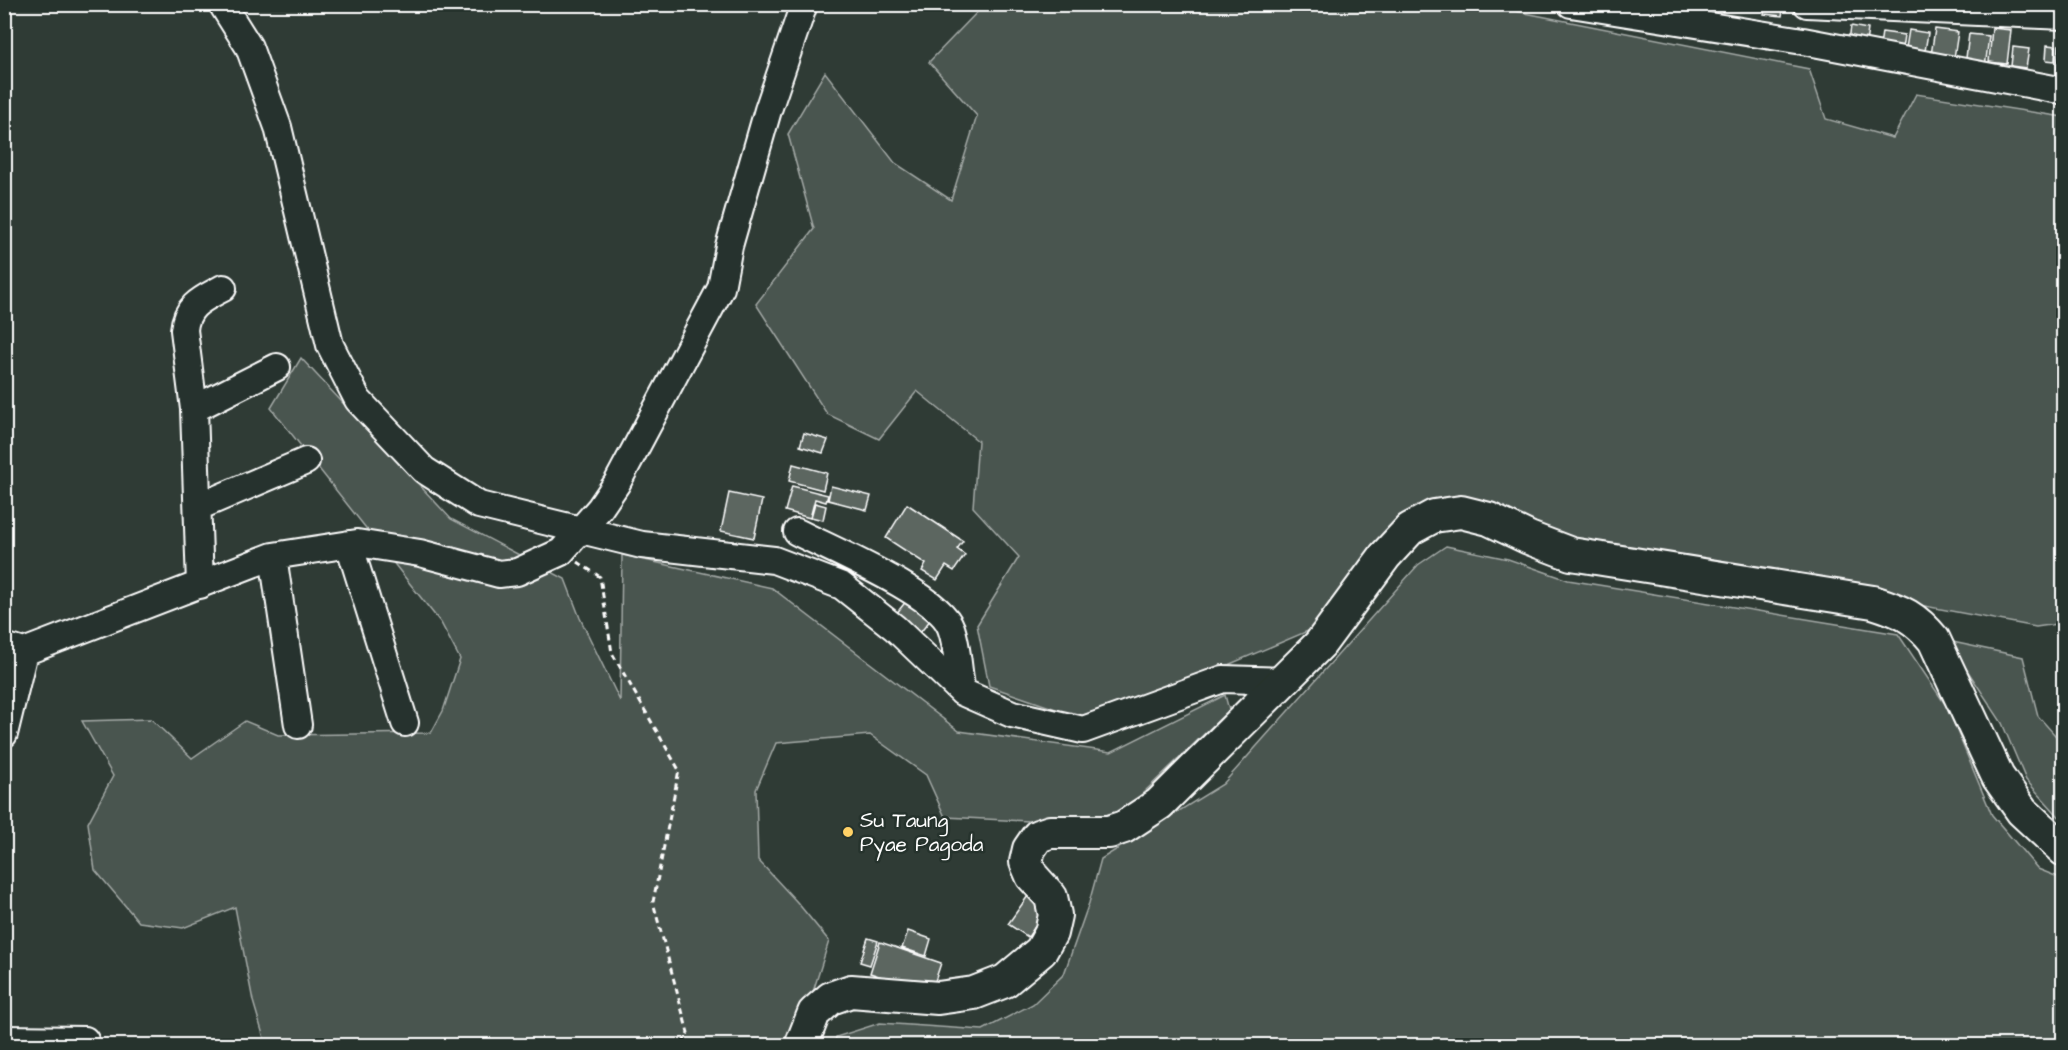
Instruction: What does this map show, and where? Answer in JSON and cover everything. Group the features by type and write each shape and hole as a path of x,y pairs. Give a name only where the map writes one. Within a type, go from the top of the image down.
{"main road":[{"path":"801,1046 814,1013 831,998 851,991 938,998 974,993 1005,981 1041,951 1051,933 1055,915 1051,897 1032,876 1026,862 1029,849 1038,836 1050,832 1109,832 1124,827 1159,804 1320,644 1384,556 1410,529 1434,516 1461,512 1489,519 1528,538 1571,554 1873,602 1899,610 1919,621 1934,640 1998,777 2022,811 2064,850"}],"street":[{"path":"222,4 249,47 278,128 330,345 358,400 424,470 479,505 642,545 774,560 842,586 895,628 962,692 1012,714 1083,730 1223,679 1284,681"},
{"path":"4,734 14,649 200,585 273,556 350,544 420,553 498,574 517,572 561,552 578,530 600,508 617,483 720,288 729,246 768,110 804,4"},
{"path":"1571,4 1803,41 2064,91"},
{"path":"1803,41 1806,4 2064,16"},
{"path":"200,585 194,409 184,330 185,317 195,303 223,288"},
{"path":"194,409 277,367"},
{"path":"198,507 306,461"},
{"path":"797,532 876,570 941,611 951,628 962,692"},
{"path":"350,544 405,723"},
{"path":"273,556 298,725"},
{"path":"4,1039 85,1040"}],"path":[{"path":"561,552 600,577 612,653 679,770 653,902 688,1033 681,1046"}],"shaded area":[{"path":"984,5 1492,5 1809,69 1826,119 1893,138 1916,94 2063,117 2063,623 2036,627 1416,510 1315,628 1216,670 1079,717 989,686 977,625 1019,557 973,507 978,441 917,391 879,439 827,414 756,304 814,229 788,134 825,72 895,163 951,200 977,116 929,62"},
{"path":"301,358 451,519 565,579 580,618 620,701 622,555 772,588 959,731 1111,752 1225,695 1229,710 1110,825 945,817 926,775 870,735 776,743 756,790 758,860 829,941 796,1046 266,1045 253,1001 235,907 183,928 139,922 95,870 88,823 113,776 82,721 151,719 192,758 245,721 278,735 431,733 443,711 460,659 441,623 271,408"},
{"path":"1446,546 1508,559 1568,580 1898,634 1947,707 1992,815 2038,869 2063,879 2063,1045 834,1046 836,1037 880,1023 983,1030 1033,1004 1064,974 1089,903 1101,859 1223,784 1418,565"},
{"path":"1948,641 2023,657 2038,716 2063,744 2063,821 2026,780 2002,723"}],"building":[{"path":"1765,4 1784,4 1782,16 1764,14"},
{"path":"1851,26 1868,29 1866,43 1849,41"},
{"path":"1992,28 2011,30 2007,64 1989,62"},
{"path":"1935,29 1958,32 1954,58 1931,55"},
{"path":"1909,30 1928,33 1925,51 1906,48"},
{"path":"1882,32 1904,35 1902,49 1880,46"},
{"path":"1969,34 1989,36 1985,68 1965,66"},
{"path":"2047,45 2056,46 2055,61 2046,60"},
{"path":"2059,45 2064,46 2064,70 2057,69"},
{"path":"2013,47 2029,49 2026,68 2011,66"},
{"path":"804,433 828,440 823,453 800,446"},
{"path":"793,464 827,473 823,490 789,481"},
{"path":"792,486 828,495 826,502 815,499 810,518 785,511"},
{"path":"831,486 871,496 867,510 828,500"},
{"path":"729,493 762,500 754,538 721,531"},
{"path":"815,503 826,506 823,520 811,517"},
{"path":"907,504 963,541 957,549 965,555 954,571 946,566 937,580 922,571 926,564 886,538"},
{"path":"907,600 931,619 916,638 892,619"},
{"path":"1030,893 1049,906 1028,937 1008,924"},
{"path":"908,931 931,939 926,956 902,948"},
{"path":"868,938 878,941 870,965 860,962"},
{"path":"880,942 941,963 931,993 870,973"}],"place":[{"name":"Su Taung Pyae Pagoda","path":"848,832"}]}
